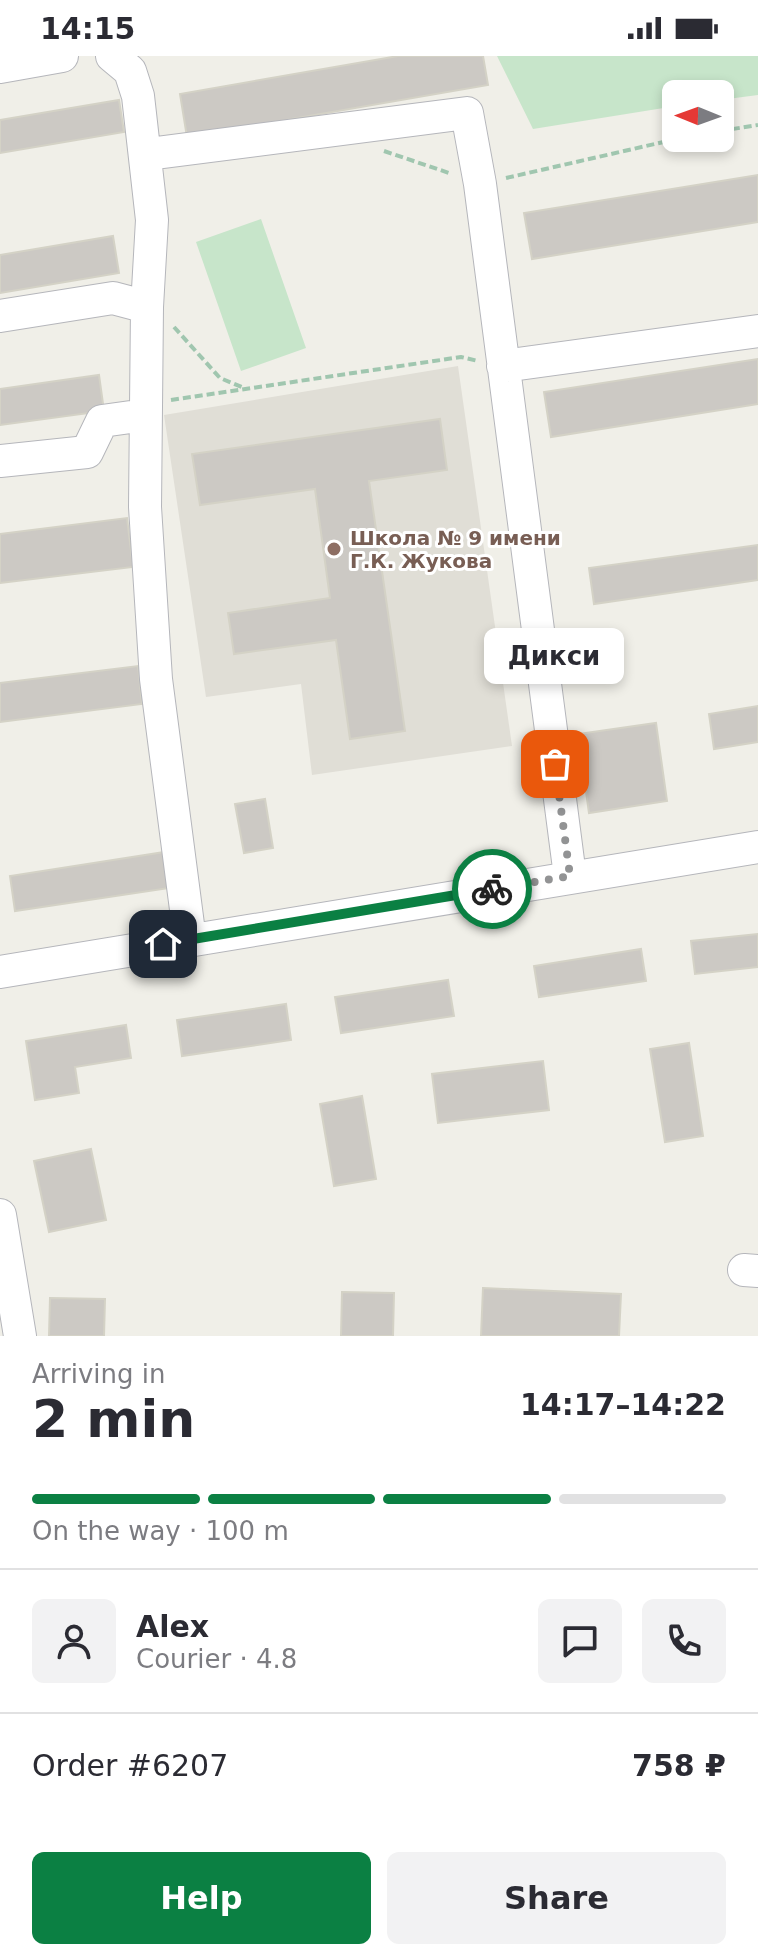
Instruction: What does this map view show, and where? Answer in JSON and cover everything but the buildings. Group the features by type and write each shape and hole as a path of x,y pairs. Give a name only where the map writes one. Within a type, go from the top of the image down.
{"street":[{"path":"0,67 62,56"},
{"path":"112,56 130,71 138,96 152,220 147,307 145,507 156,679 190,940"},
{"path":"156,153 467,113 480,184 570,876"},
{"path":"0,316 113,298 147,307"},
{"path":"503,366 758,331"},
{"path":"0,461 87,452 102,421 145,409"},
{"path":"0,972 758,847"},
{"path":"0,1215 20,1336"}],"path":[{"path":"734,129 758,125"},
{"path":"382,151 480,184 662,142"},
{"path":"147,307 182,333 220,378 246,389"},
{"path":"145,409 246,389 461,357 503,366"}],"shaded area":[{"name":"Школа № 9 имени Г.К. Жукова","path":"458,366 512,746 312,775 301,684 206,697 164,415"}],"green space":[{"path":"497,56 758,56 758,95 734,98 734,80 662,80 662,108 533,129"},
{"path":"261,219 306,348 241,371 196,242"}],"way so far":[{"path":"492,889 570,876 555,764"}],"place":[{"name":"Школа № 9 имени Г.К. Жукова","path":"334,549"},
{"name":"Дикси","path":"555,764"}],"route":[{"path":"163,944 492,889"}]}
